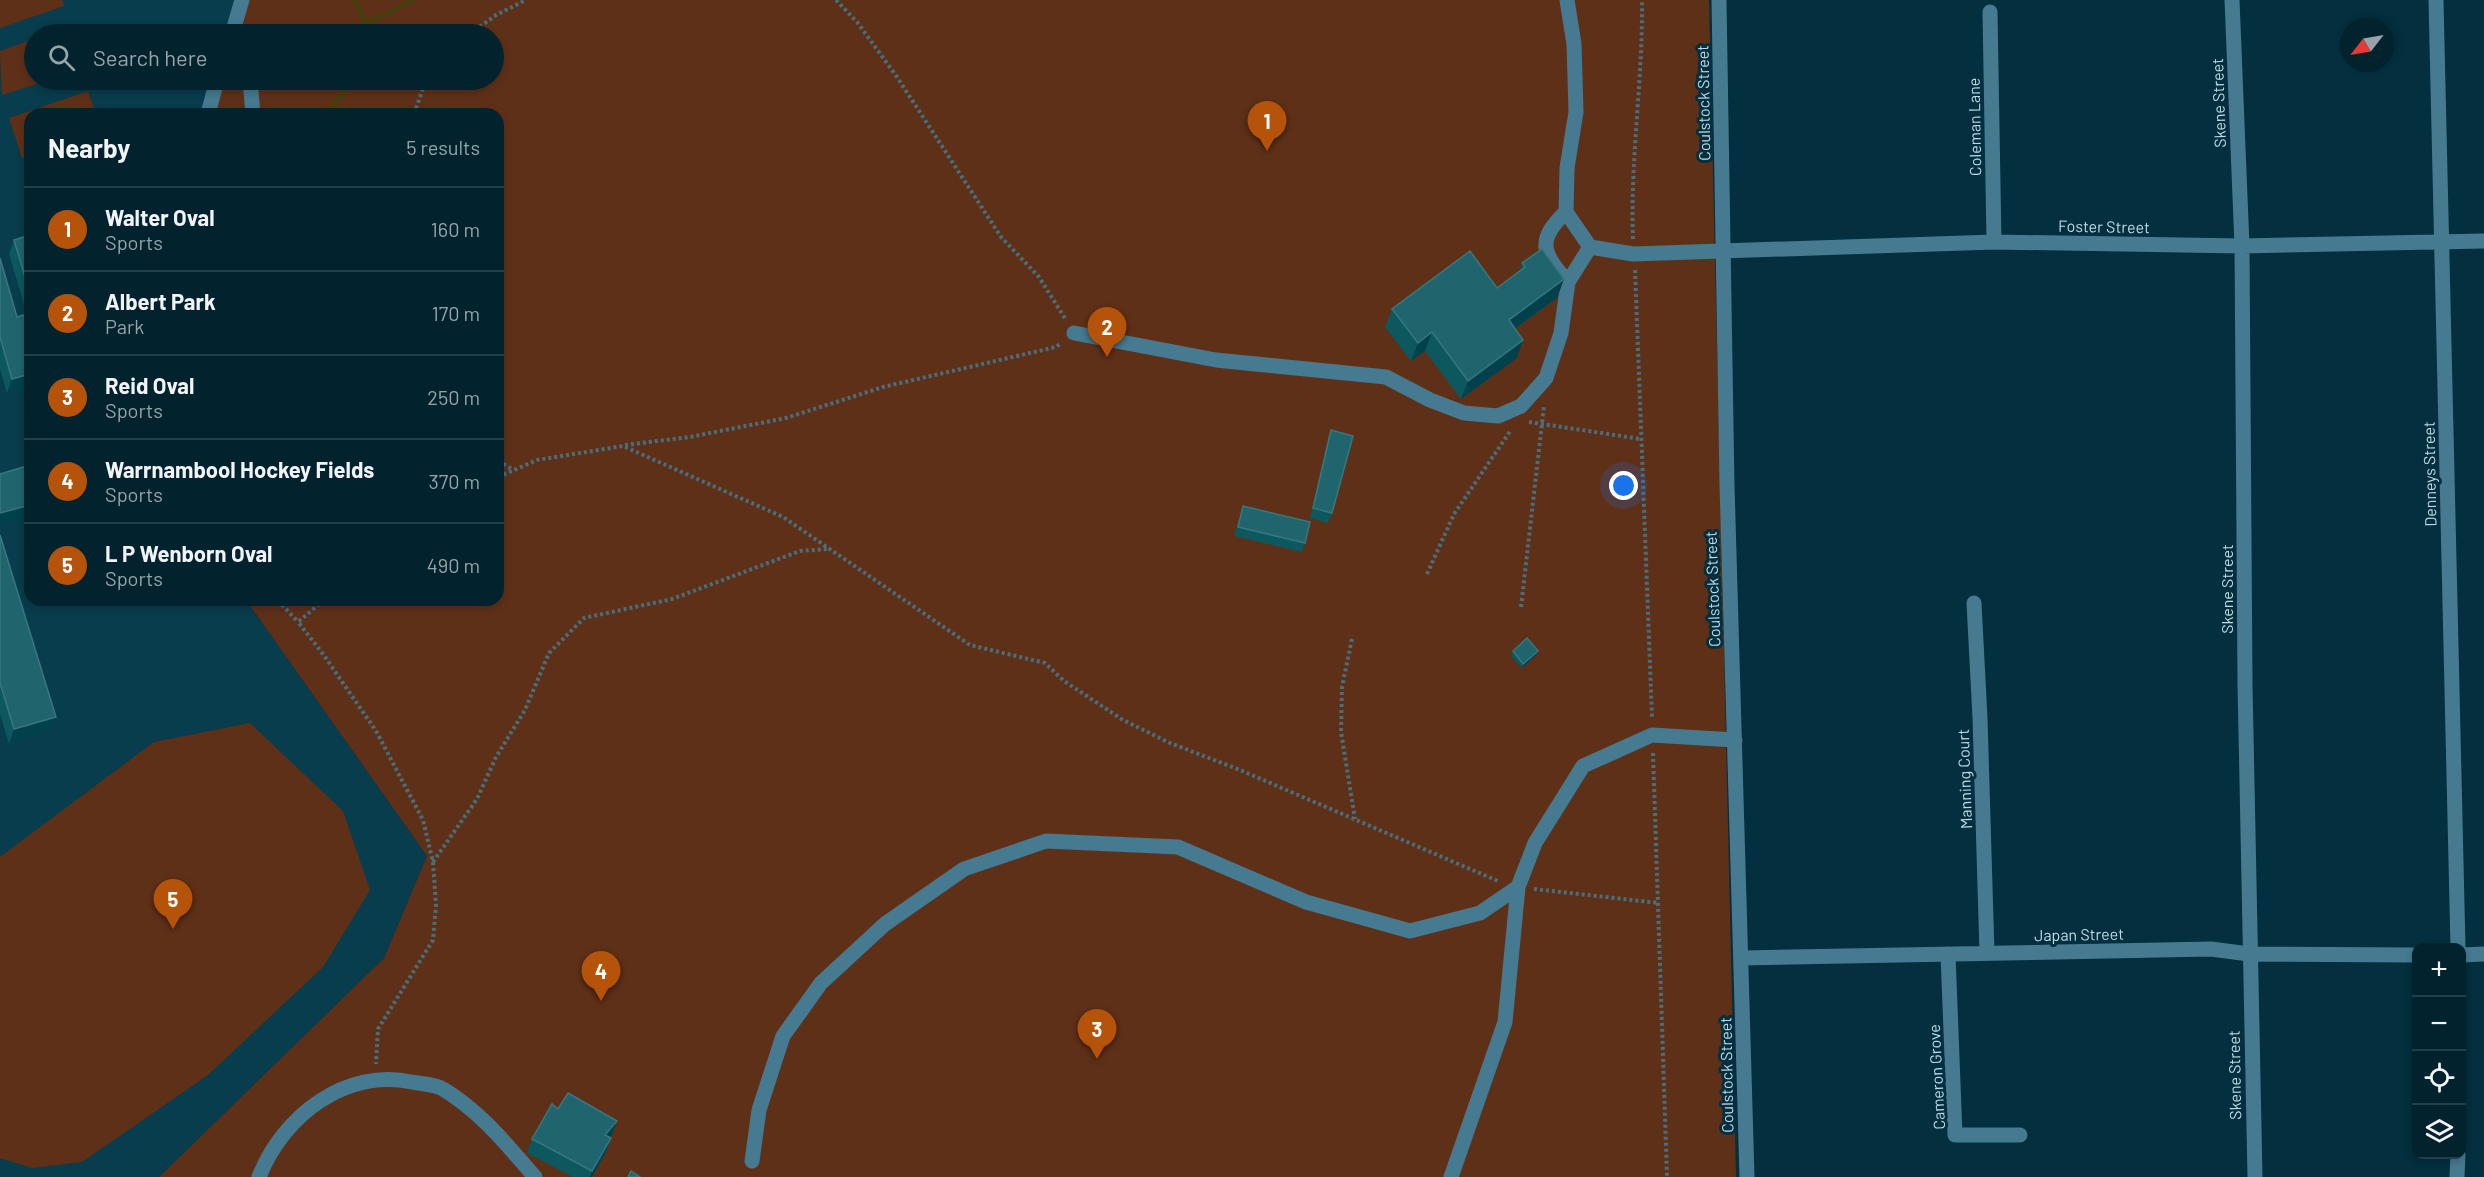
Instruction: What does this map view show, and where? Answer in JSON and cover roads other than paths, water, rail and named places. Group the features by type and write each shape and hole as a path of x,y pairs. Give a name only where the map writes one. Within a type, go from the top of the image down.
{"street":[{"path":"1074,333 1216,360 1386,377 1430,400 1464,413 1498,416 1521,406 1546,378 1561,333 1568,282 1590,247 1566,212 1567,168 1576,112 1574,44 1567,0"},
{"name":"Coulstock Street","path":"1719,0 1747,1177"},
{"name":"Skene Street","path":"2232,0 2242,246 2250,954 2255,1177"},
{"name":"Denneys Street","path":"2436,0 2458,943"},
{"path":"235,24 241,4"},
{"path":"241,4 243,24"},
{"name":"Coleman Lane","path":"1990,12 1994,242"},
{"path":"210,108 214,90"},
{"path":"251,90 252,108"},
{"path":"1566,212 1553,224 1545,238 1546,253 1568,282"},
{"name":"Foster Street","path":"1590,247 1633,254 1994,242 2242,246 2484,240"},
{"name":"Manning Court","path":"1974,603 1987,953"},
{"path":"1451,1177 1505,1022 1518,887 1535,843 1583,766 1652,735 1735,740"},
{"path":"752,1161 759,1110 783,1036 821,983 885,924 964,869 1046,841 1178,847 1306,902 1410,931 1480,913 1518,887"},
{"name":"Japan Street","path":"1742,958 2211,949 2250,954 2412,955"},
{"name":"Cameron Grove","path":"1948,954 1956,1135 2020,1135"},
{"path":"2466,955 2484,954"},
{"path":"259,1177 266,1159 293,1124 320,1099 341,1088 375,1079 405,1080 441,1088 473,1111 535,1177"},
{"path":"2457,1177 2458,1159"}],"place":[{"name":"Walter Oval","path":"1267,151"},
{"name":"Albert Park","path":"1107,357"},
{"name":"L P Wenborn Oval","path":"173,929"},
{"name":"Warrnambool Hockey Fields","path":"601,1001"},
{"name":"Reid Oval","path":"1097,1059"}]}
